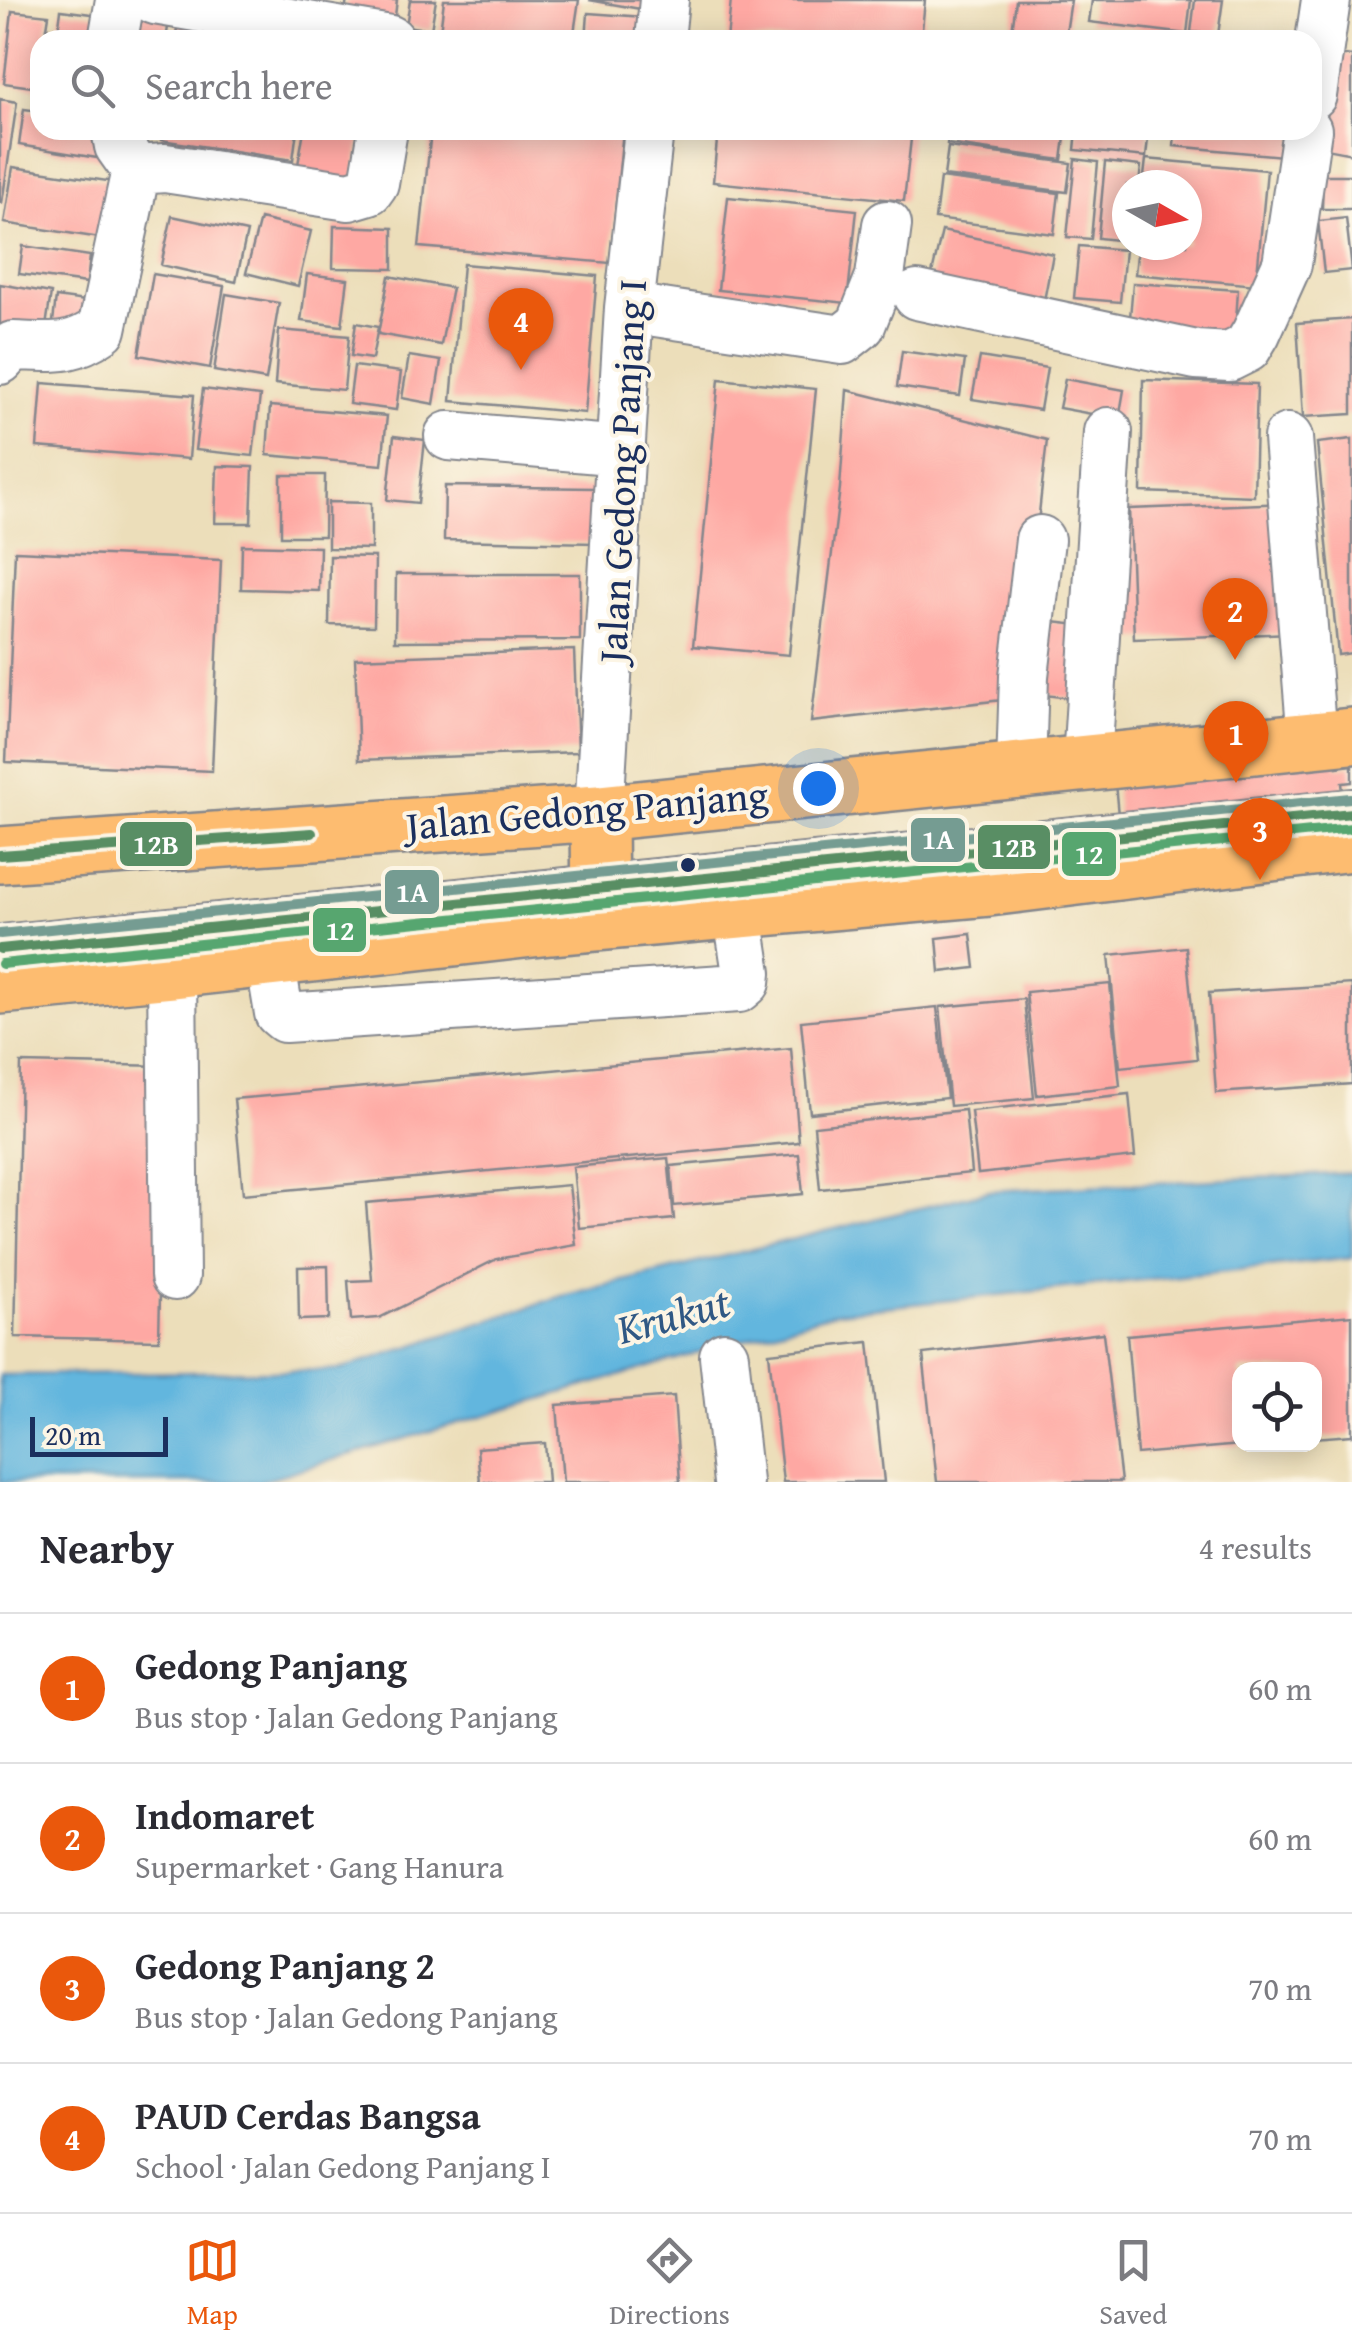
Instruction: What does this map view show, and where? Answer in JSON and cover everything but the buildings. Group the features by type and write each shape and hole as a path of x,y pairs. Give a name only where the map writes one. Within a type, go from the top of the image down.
{"main road":[{"name":"Jalan Gedong Panjang","path":"0,855 599,812 1332,738"},
{"path":"599,812 600,905"},
{"path":"0,986 270,959 600,905 736,909 990,888 1352,842"}],"street":[{"path":"115,30 120,0"},
{"path":"155,0 331,30"},
{"path":"661,30 664,0"},
{"path":"1322,30 1326,0"},
{"path":"0,360 13,346 66,348 82,343 102,329 126,150 165,168 349,196 369,190 374,182 381,140"},
{"name":"Jalan Gedong Panjang I","path":"599,812 629,308 648,140"},
{"path":"918,295 1196,354 1230,357 1247,348 1287,264 1306,140"},
{"path":"629,308 842,340 861,325 880,278 887,225"},
{"path":"1087,761 1108,432"},
{"path":"449,436 622,451"},
{"path":"1288,438 1332,738"},
{"path":"1021,768 1024,676 1040,540"},
{"path":"0,949 496,900 600,905 1352,814"},
{"path":"270,959 279,1013 285,1018 740,988 747,973 736,909"},
{"path":"172,970 175,1276"},
{"path":"724,1356 738,1482"}],"water":[{"name":"Krukut","path":"1352,1173 1352,1258 837,1312 257,1482 0,1482 0,1375 339,1370 562,1296 989,1191"}],"transit line":[{"name":"1A","path":"0,934 1350,798"},
{"name":"12B","path":"0,949 1352,813"},
{"name":"12","path":"2,964 1352,828"},
{"name":"12B","path":"0,855 312,833"}],"place":[{"name":"PAUD Cerdas Bangsa","path":"521,370"},
{"name":"Indomaret","path":"1235,660"},
{"name":"Gedong Panjang","path":"1236,783"},
{"name":"Gedong Panjang 2","path":"1260,880"}]}
